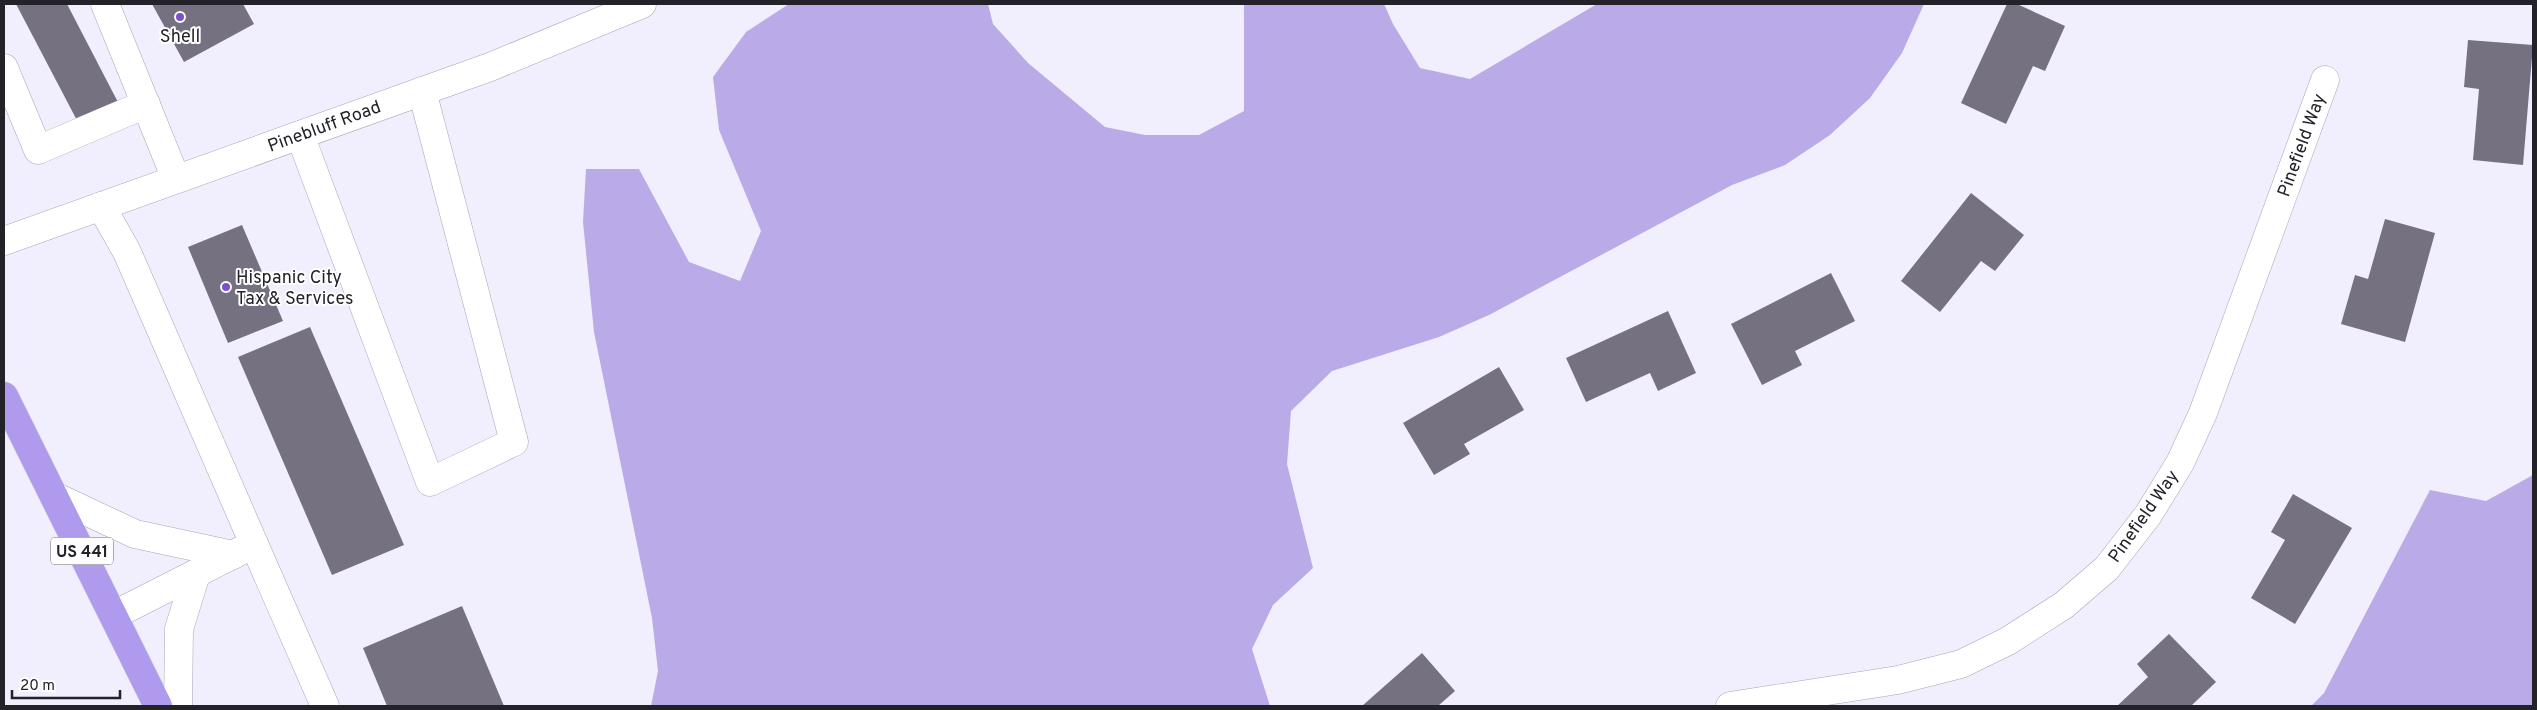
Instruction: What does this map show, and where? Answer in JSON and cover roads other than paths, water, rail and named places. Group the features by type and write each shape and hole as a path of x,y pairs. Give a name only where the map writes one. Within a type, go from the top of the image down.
{"highway":[{"name":"US 441","path":"4,396 158,706"}],"street":[{"path":"106,4 176,179"},
{"name":"Pinebluff Road","path":"4,241 490,67 642,4"},
{"name":"Pinefield Way","path":"1730,706 1898,680 1961,664 2008,641 2056,610 2107,568 2148,515 2180,463 2202,413 2325,80"},
{"path":"6,82 38,150 146,104"},
{"path":"300,135 430,482 514,442 422,91"},
{"path":"101,206 127,252 243,550 325,706"},
{"path":"54,496 135,534 243,550"},
{"path":"114,615 243,550"},
{"path":"178,706 179,628 196,574"}],"place":[{"name":"Shell","path":"180,17"},
{"name":"Hispanic City Tax & Services","path":"226,287"}]}
